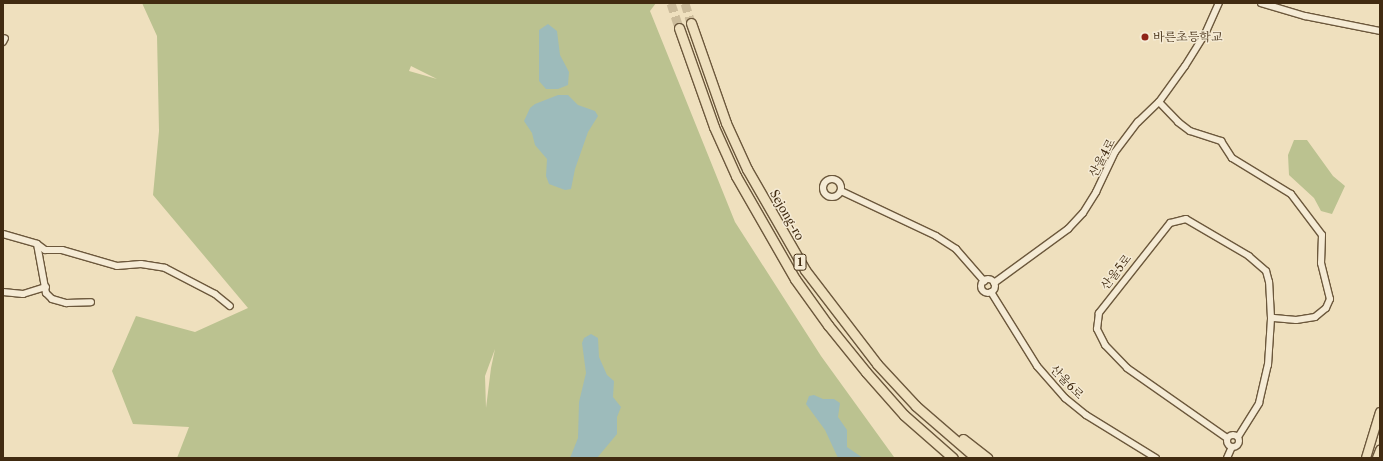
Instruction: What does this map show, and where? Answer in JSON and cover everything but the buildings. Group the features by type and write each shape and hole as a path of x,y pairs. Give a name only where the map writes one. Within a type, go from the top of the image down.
{"highway":[{"name":"Sejong-ro","path":"691,23 726,122 774,219 814,282 876,364 916,406 976,458"},
{"name":"1","path":"679,28 714,127 764,228 828,325 866,372 904,415 952,458"},
{"path":"876,364 927,410 986,458"},
{"path":"866,372 897,412 945,458"}],"main road":[{"path":"1366,458 1380,412"},
{"path":"1377,458 1380,450"}],"street":[{"name":"산울4로","path":"994,283 1068,229 1083,213 1096,192 1115,152 1138,122 1159,102 1205,34 1219,3"},
{"path":"1261,3 1305,16 1380,30"},
{"path":"1159,102 1178,122 1190,131 1221,141 1232,158 1291,194 1322,235 1321,263 1330,299 1326,308 1315,317 1296,320 1271,318"},
{"path":"841,191 936,236 956,250 984,281 983,290 991,292 995,288 994,283 990,279 984,281"},
{"name":"산울5로","path":"1227,438 1127,368 1105,345 1097,329 1099,313 1170,223 1186,219 1249,256 1266,271 1269,282 1271,318 1268,365 1259,403 1238,437"},
{"path":"3,234 36,244 45,250 62,250 117,266 142,264 165,268 216,294 230,306"},
{"path":"36,244 46,293 52,299 66,303 91,302"},
{"path":"3,292 23,294 46,287"},
{"name":"산울6로","path":"991,292 1037,366 1065,398 1086,415 1156,458"},
{"path":"1227,458 1232,448 1239,444 1238,437 1232,435 1227,438 1227,444 1232,448"}],"green space":[{"path":"142,3 656,3 650,11 735,222 821,356 894,457 177,458 189,427 133,424 112,371 136,316 195,332 248,308 153,195 159,131 157,36","holes":["411,66 437,79 409,71","495,349 491,368 486,408 485,376"]},
{"path":"1294,140 1307,140 1333,176 1345,186 1332,214 1321,211 1314,198 1289,175 1288,155"}],"water":[{"path":"548,24 557,31 560,55 569,72 568,85 558,89 546,89 539,81 539,30"},
{"path":"558,95 568,95 578,105 595,111 598,116 588,132 575,169 571,189 565,190 549,184 546,176 547,159 535,145 532,133 524,121 530,108 535,104"},
{"path":"591,334 598,338 599,357 607,375 614,381 613,397 621,407 617,417 617,434 597,458 570,458 578,438 579,402 586,373 582,343 584,338"},
{"path":"814,395 823,399 834,399 840,403 838,417 847,430 847,447 863,458 838,458 825,430 806,404 809,396"}],"tunnel":[{"path":"671,3 679,28"},
{"path":"685,3 691,23"}],"place":[{"name":"바른초등학교","path":"1145,37"}]}
